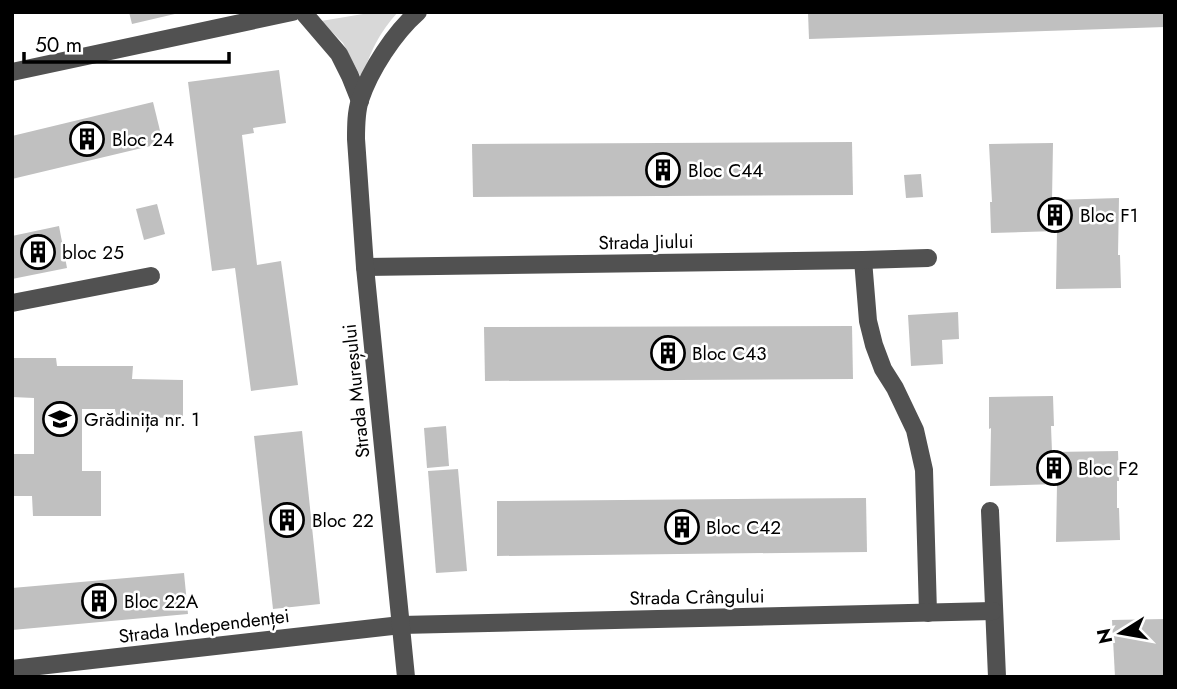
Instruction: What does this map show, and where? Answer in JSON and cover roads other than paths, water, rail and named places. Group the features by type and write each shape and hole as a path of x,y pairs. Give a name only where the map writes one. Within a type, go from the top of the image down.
{"street":[{"path":"12,72 292,12"},
{"path":"303,12 339,54 360,100"},
{"name":"Strada Mureșului","path":"406,677 365,267 356,139 360,100 374,71 398,33 418,12"},
{"name":"Strada Jiului","path":"365,267 928,258"},
{"path":"863,260 868,321 874,345 883,369 915,430 924,470 928,613"},
{"path":"12,303 150,276"},
{"path":"990,511 997,677"},
{"name":"Strada Crângului","path":"401,625 993,611"},
{"name":"Strada Independenței","path":"12,670 401,625"}],"place":[{"name":"Bloc 24","path":"87,139"},
{"name":"Bloc C44","path":"663,170"},
{"name":"Bloc F1","path":"1055,215"},
{"name":"bloc 25","path":"38,252"},
{"name":"Bloc C43","path":"668,353"},
{"name":"Grădinița nr. 1","path":"60,419"},
{"name":"Bloc F2","path":"1054,468"},
{"name":"Bloc 22","path":"287,520"},
{"name":"Bloc C42","path":"682,527"},
{"name":"Bloc 22A","path":"99,601"}]}
